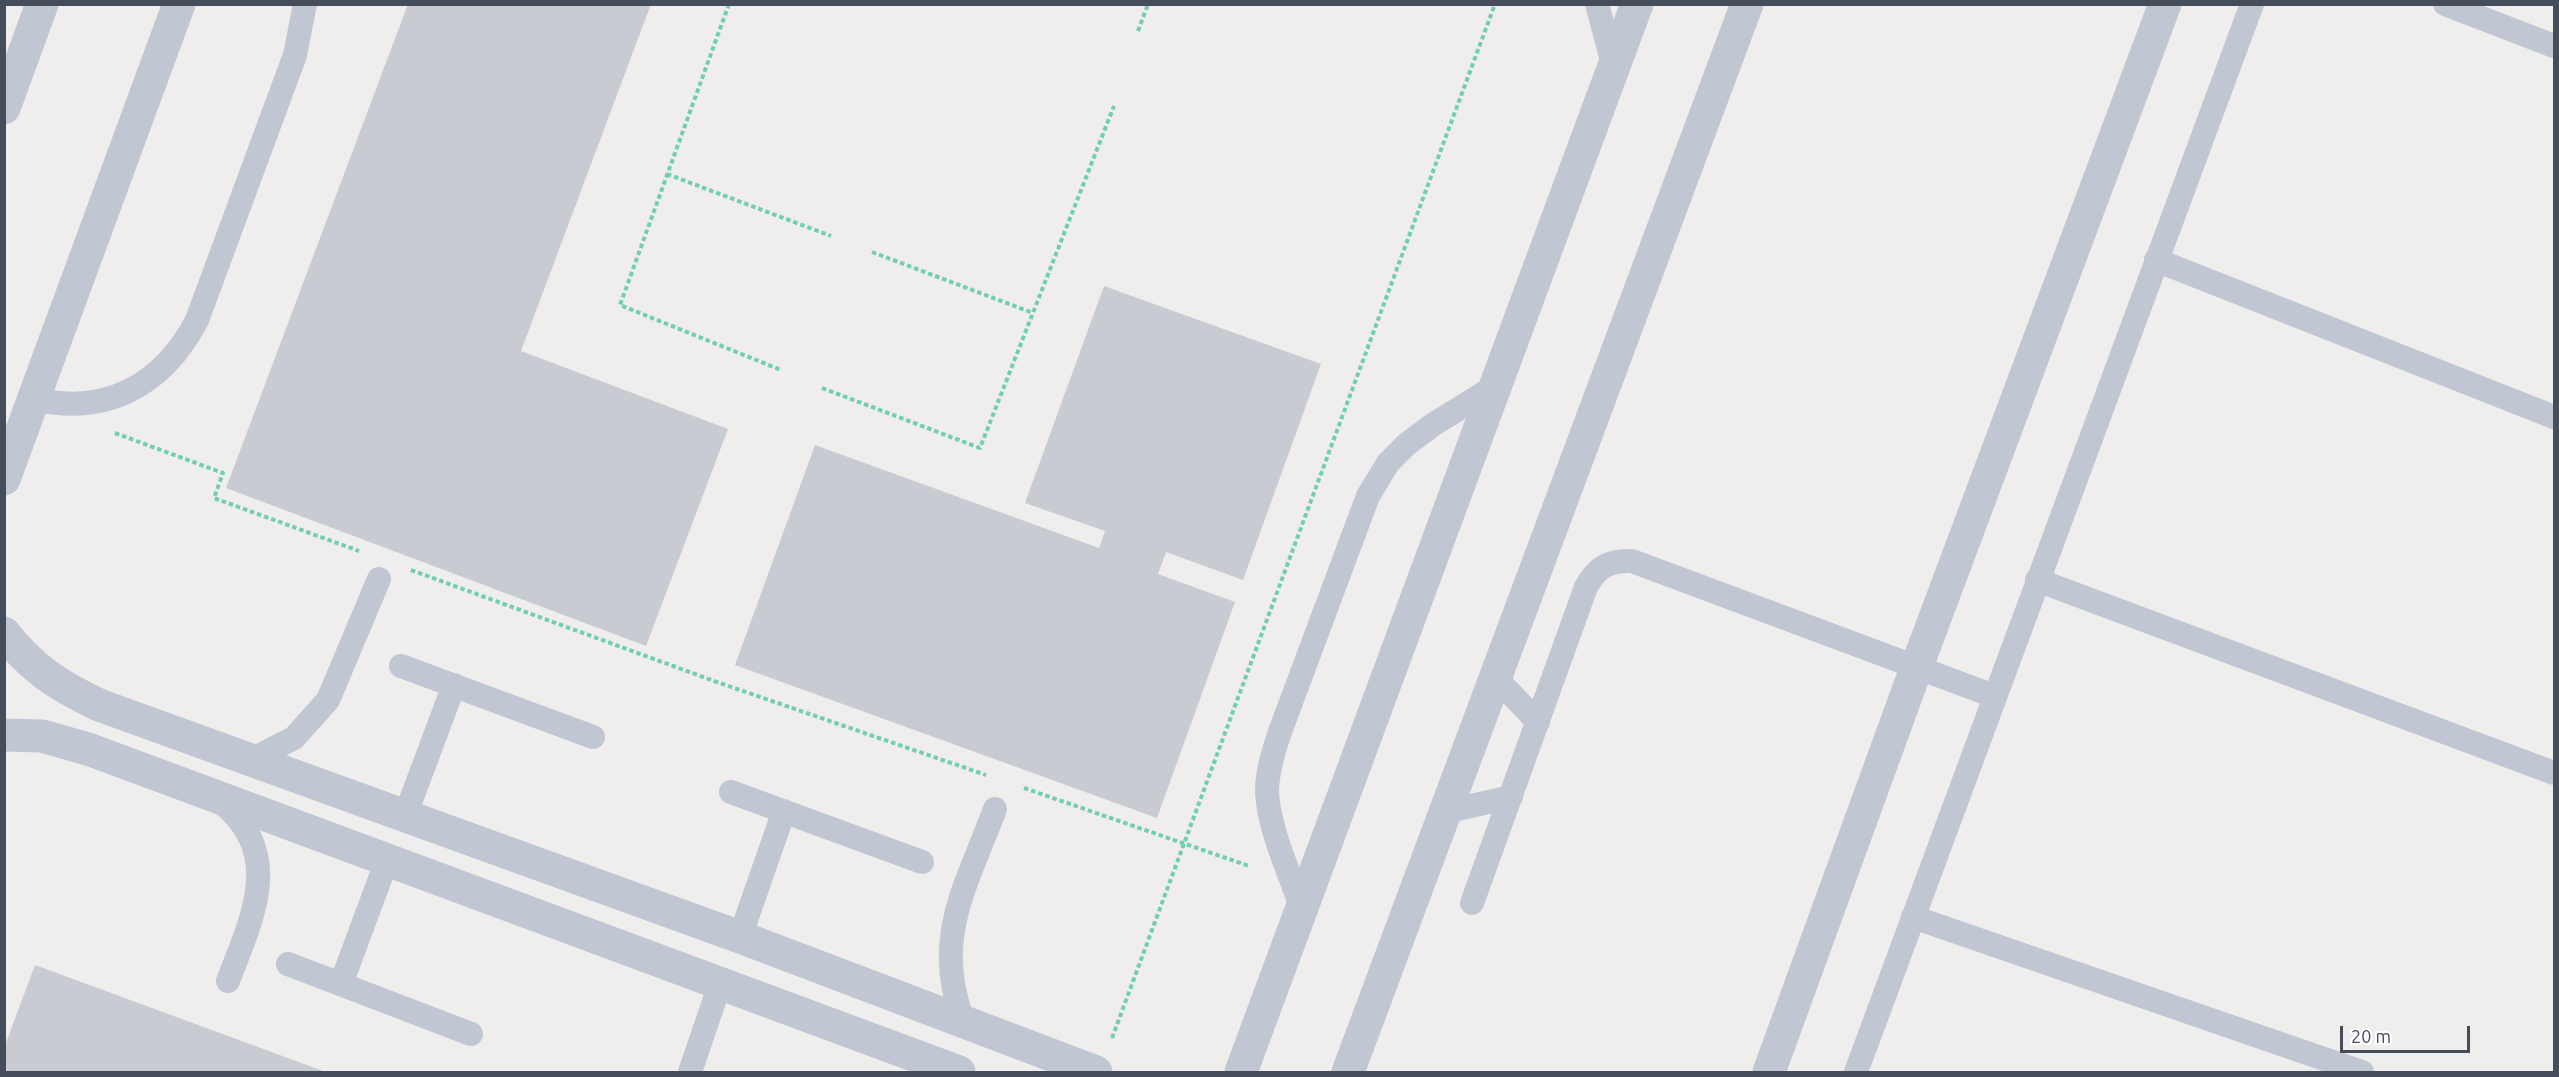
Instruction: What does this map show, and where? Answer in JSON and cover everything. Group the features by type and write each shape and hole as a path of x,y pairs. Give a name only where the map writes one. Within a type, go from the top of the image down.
{"street":[{"path":"4,108 42,4"},
{"path":"4,479 179,4"},
{"path":"1241,1072 1297,895 1494,387 1637,4"},
{"path":"1348,1072 1748,4"},
{"path":"1769,1072 1917,666 2166,4"},
{"path":"4,633 21,655 57,685 99,705 740,937 1096,1072"},
{"path":"4,735 42,736 88,749 720,984 920,1066 959,1072"}],"lane":[{"path":"34,399 70,405 91,403 118,396 143,384 166,367 184,345 197,320 295,55 305,4"},
{"path":"1597,4 1614,68"},
{"path":"1856,1072 2252,4"},
{"path":"2445,4 2554,46"},
{"path":"2156,260 2554,417"},
{"path":"1297,895 1270,816 1267,791 1271,760 1368,496 1388,463 1407,444 1434,424 1494,387"},
{"path":"1472,903 1586,587 1593,574 1604,565 1617,561 1632,561 1994,696"},
{"path":"251,760 294,738 328,700 379,579"},
{"path":"2037,580 2554,773"},
{"path":"401,666 593,737"},
{"path":"1495,677 1538,722"},
{"path":"405,816 454,685"},
{"path":"731,792 922,862"},
{"path":"215,796 232,811 246,829 255,849 259,872 258,894 253,915 228,981"},
{"path":"1444,812 1510,797"},
{"path":"963,1022 954,998 949,947 959,906 995,809"},
{"path":"740,937 784,811"},
{"path":"341,984 387,860"},
{"path":"1913,917 2362,1072"},
{"path":"288,964 471,1034"},
{"path":"690,1072 720,984"}],"path":[{"path":"729,4 620,305 781,370"},
{"path":"1138,31 1148,4"},
{"path":"1112,1040 1496,4"},
{"path":"822,388 980,448 1114,106"},
{"path":"667,174 831,236"},
{"path":"872,252 1033,313"},
{"path":"111,432 223,473 213,498 370,555"},
{"path":"404,567 714,681 994,777"},
{"path":"1017,785 1185,843 1297,895"}],"building":[{"path":"408,4 651,4 521,351 728,429 646,646 226,488"},
{"path":"1104,286 1321,364 1243,580 1166,552 1158,574 1235,602 1157,818 735,665 815,445 1099,548 1105,531 1025,503"},
{"path":"35,965 326,1072 4,1072 4,1048"}]}
